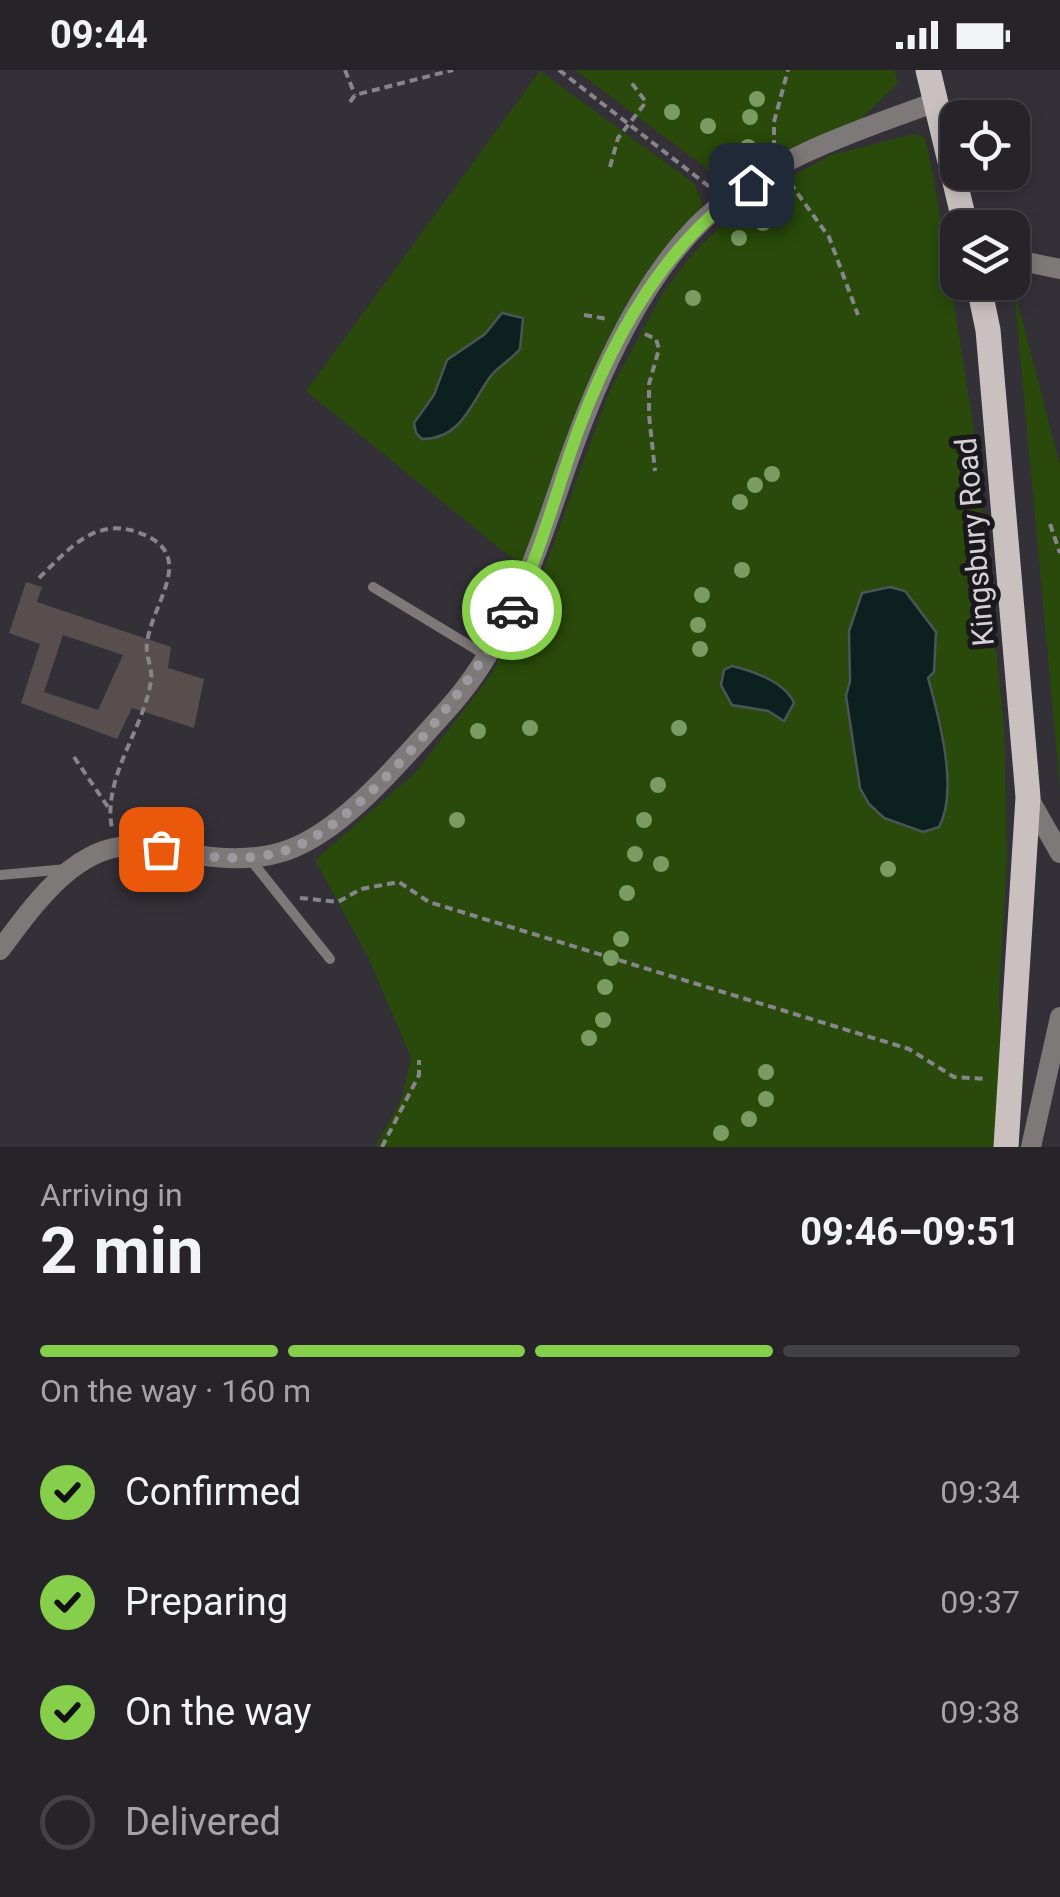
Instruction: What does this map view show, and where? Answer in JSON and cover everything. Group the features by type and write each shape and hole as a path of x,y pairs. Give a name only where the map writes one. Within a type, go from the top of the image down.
{"main road":[{"path":"928,70 962,210"},
{"name":"Kingsbury Road","path":"982,300 988,330 1028,797 1006,1147"}],"street":[{"path":"0,950 84,859 129,846 250,858 288,850 317,837 349,810 449,708 486,656 521,594 604,370 680,246 724,203 779,166 936,102"},
{"path":"1030,263 1060,270"},
{"name":"Kingsbury Road","path":"1028,797 1060,853"},
{"path":"1031,1147 1060,1017"}],"lane":[{"path":"374,587 486,656"},
{"path":"250,858 330,960"},
{"path":"0,875 72,869"}],"path":[{"path":"345,70 355,95"},
{"path":"350,102 355,95 453,70"},
{"path":"559,70 705,181 724,203"},
{"path":"788,70 771,138 779,166 828,237 858,315"},
{"path":"610,167 618,138 646,102 631,82"},
{"path":"584,315 629,326 656,340 659,349 649,384 655,471"},
{"path":"1050,524 1060,552"},
{"path":"40,578 81,538 99,529 119,527 140,532 157,541 170,560 170,575 146,646 150,682 109,809"},
{"path":"74,757 109,809 117,848"},
{"path":"279,896 338,902 361,889 399,882 430,902 909,1049 954,1077 1012,1081"},
{"path":"382,1147 419,1075 419,1060"}],"green space":[{"path":"575,70 894,70 898,83 843,137 792,160 787,149 744,171 729,185"},
{"path":"540,71 695,184 703,206 671,240 642,286 524,568 306,391"},
{"path":"914,134 925,138 933,173 940,217 940,300 953,300 973,423 1004,728 1007,858 999,994 1002,1091 995,1147 375,1147 402,1098 411,1058 369,959 315,860 416,772 490,676 535,594 609,392 664,291 695,251 747,200 831,155"},
{"path":"1015,300 1060,465 1060,788"}],"shaded area":[{"path":"502,313 523,318 520,349 493,373 455,427 422,439 414,423 434,395 447,360 485,334"},
{"path":"890,587 905,591 936,632 934,672 928,678 945,754 947,794 939,827 923,832 884,818 869,804 860,788 846,696 850,681 849,631 862,593"},
{"path":"732,666 776,683 790,696 794,703 784,721 768,711 732,705 721,685 724,670"}],"building":[{"path":"26,582 42,587 37,602 171,647 168,668 204,679 194,728 132,708 117,739 21,703 40,644 9,633","holes":["63,635 123,655 98,710 44,692"]}],"way so far":[{"path":"161,849 250,858 288,850 317,837 392,768 449,708 503,630 512,610"}],"route":[{"path":"512,610 538,552 579,430 604,370 654,282 680,246 702,221 751,185"}]}
